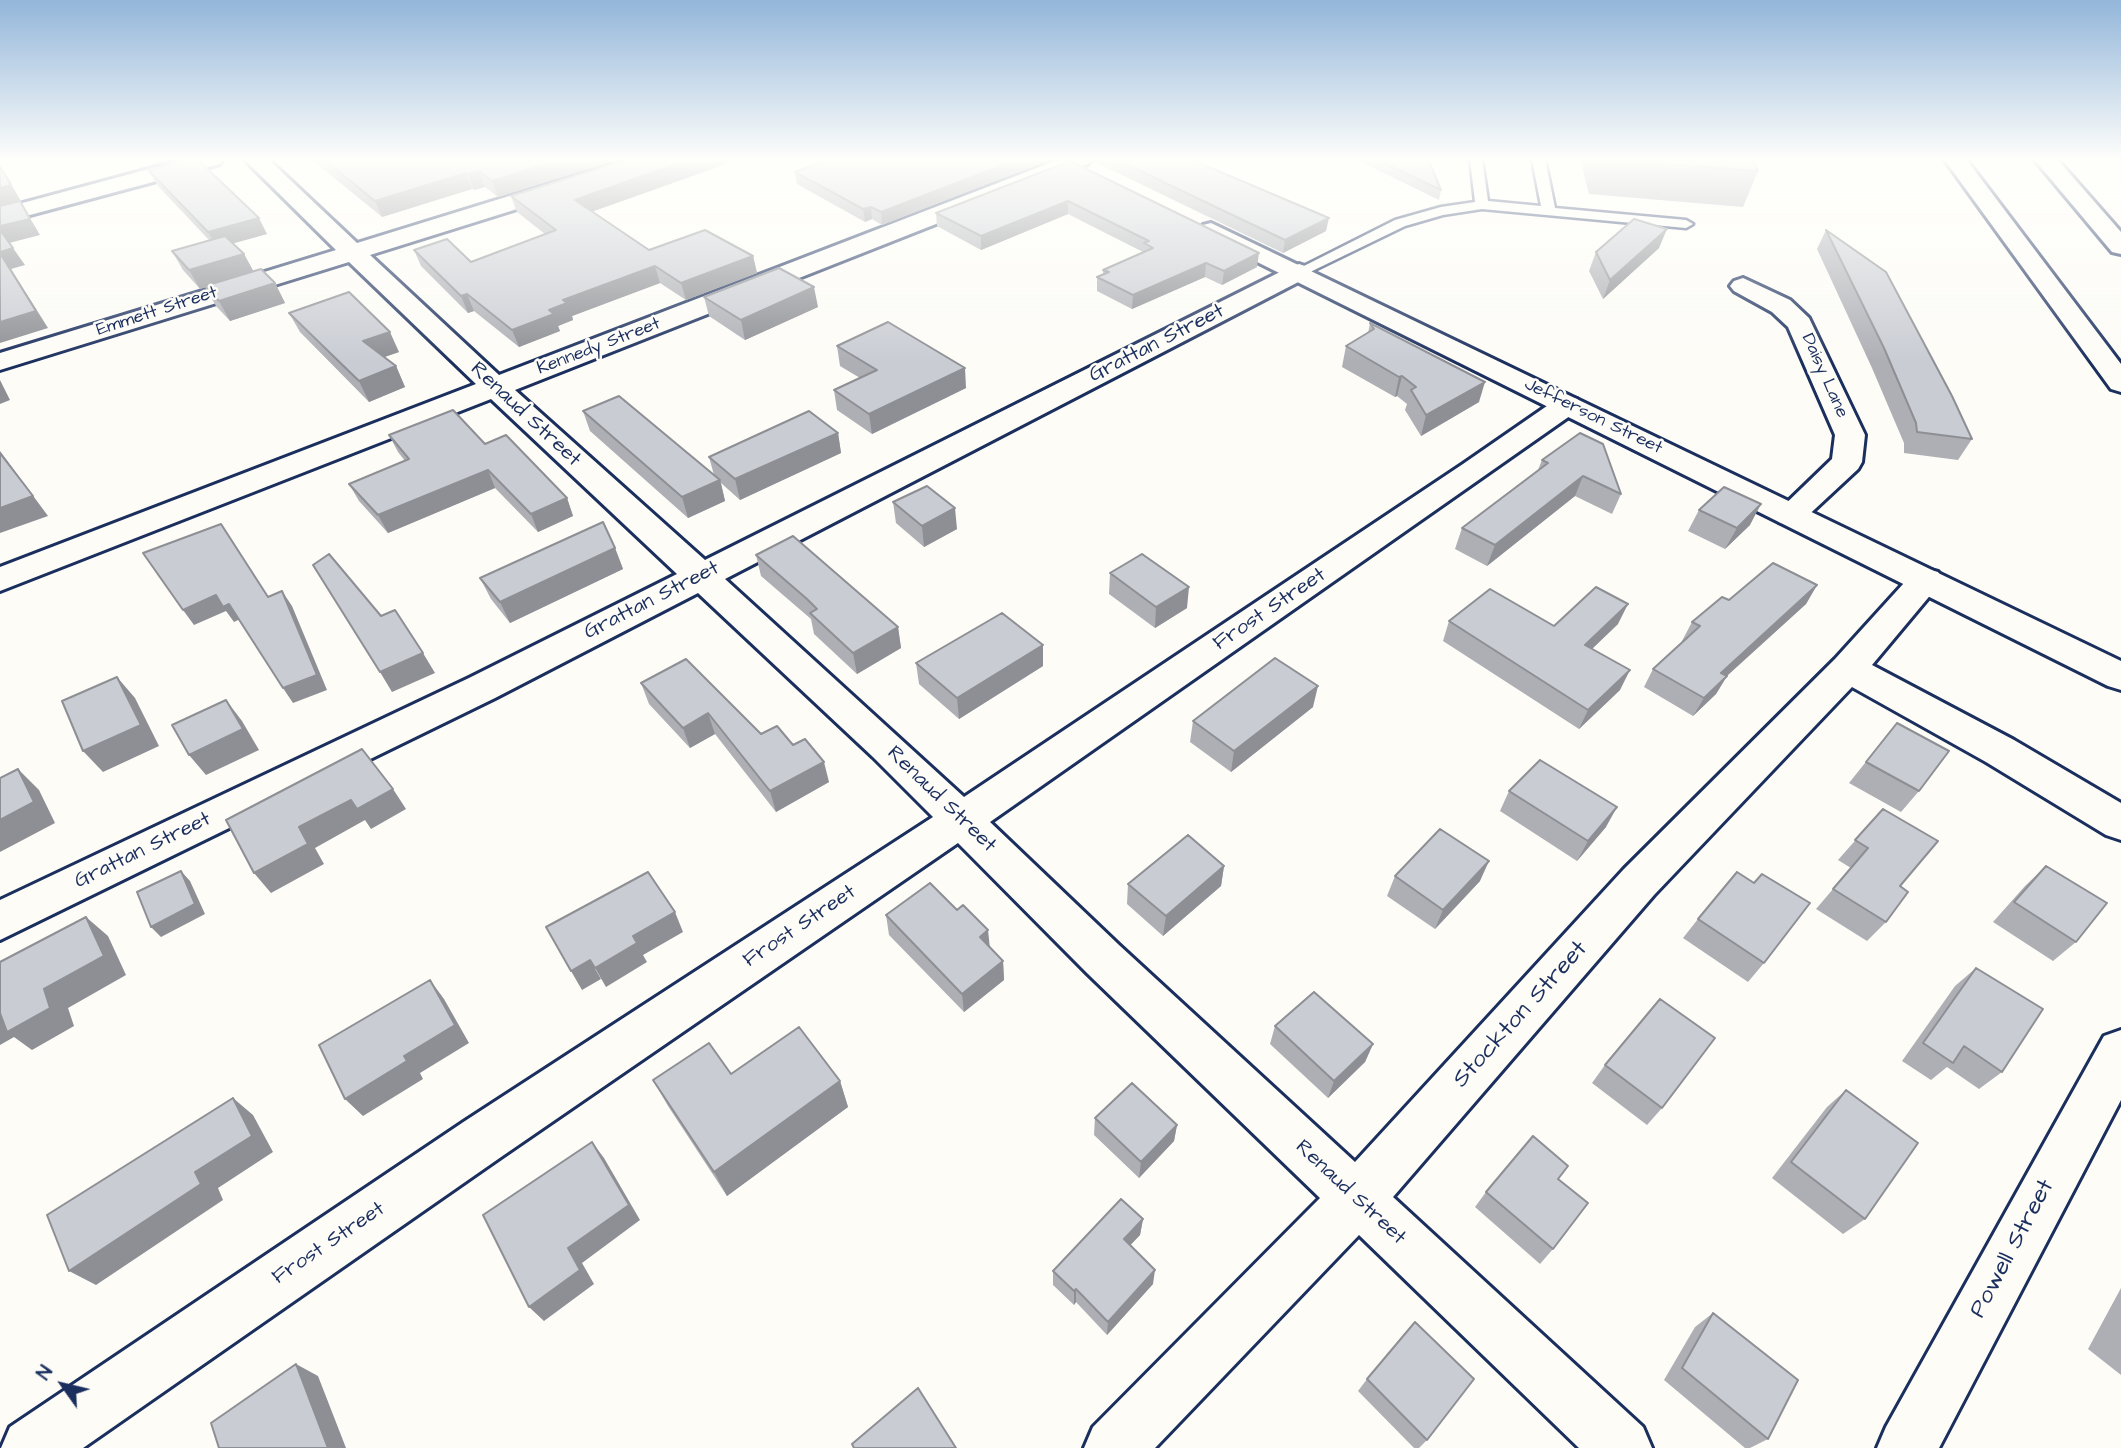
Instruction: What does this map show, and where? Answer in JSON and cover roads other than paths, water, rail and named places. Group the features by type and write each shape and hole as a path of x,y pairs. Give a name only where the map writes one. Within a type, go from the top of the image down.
{"main road":[{"name":"Renaud Street","path":"327,227 496,388 887,747 1103,959 1622,1448"},
{"name":"Emmett Street","path":"0,362 436,227"},
{"name":"Kennedy Street","path":"0,580 915,227"},
{"name":"Jefferson Street","path":"1205,227 2121,677"},
{"path":"2005,227 2121,383"},
{"path":"2103,227 2121,247"},
{"name":"Grattan Street","path":"0,921 482,688 1299,272"},
{"name":"Daisy Lane","path":"1743,286 1781,306 1800,324 1850,435 1847,462 1790,514"},
{"name":"Frost Street","path":"31,1448 483,1139 961,820 1567,405"},
{"name":"Stockton Street","path":"1114,1448 1357,1199 1639,882 1848,668 1926,580"},
{"path":"1848,668 2000,751 2121,823"},
{"name":"Powell Street","path":"1908,1448 2121,1052"}],"lane":[{"path":"1299,272 1393,227"}]}
